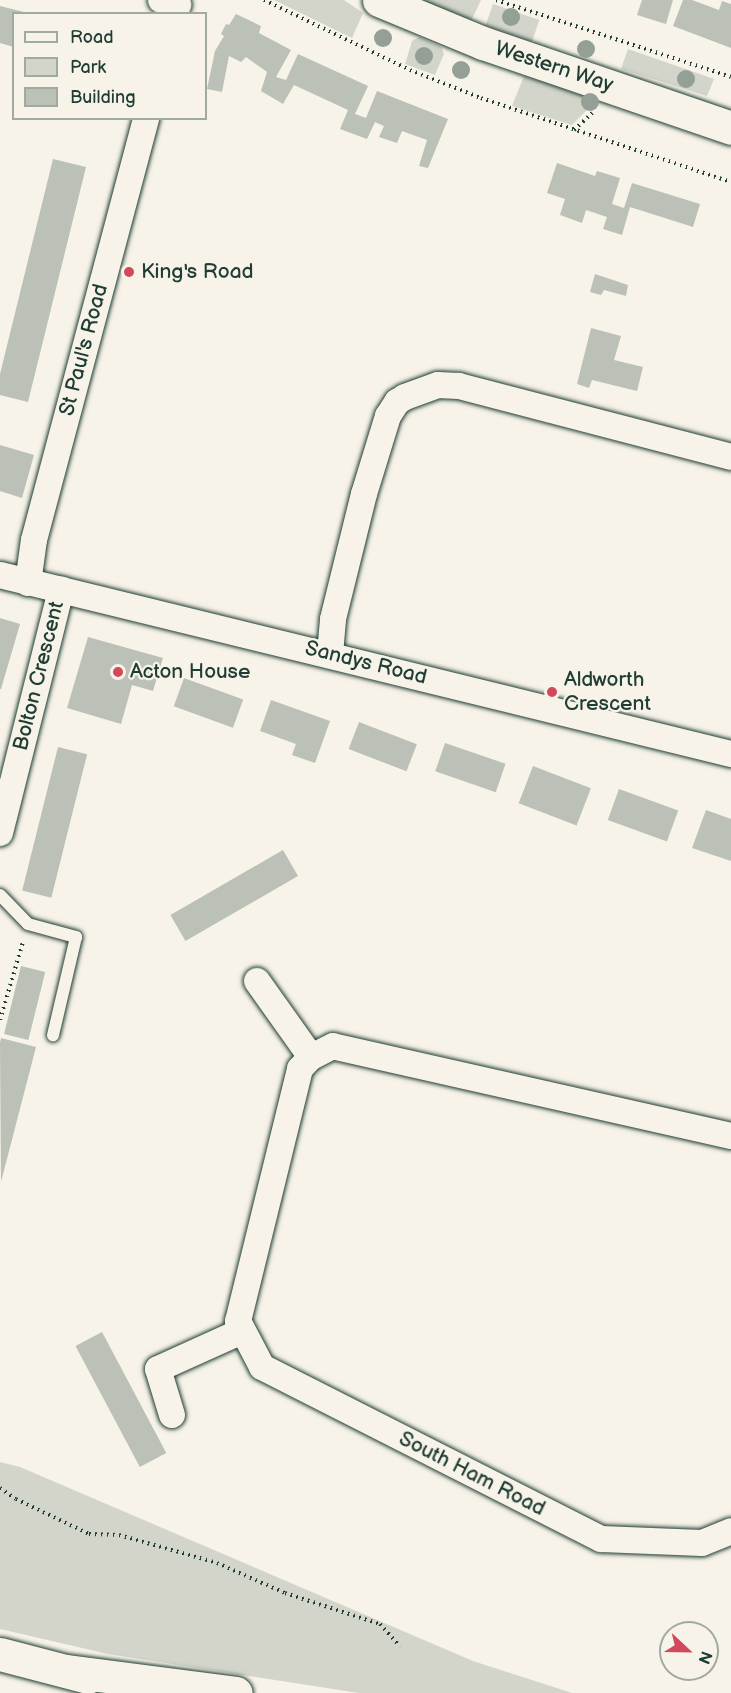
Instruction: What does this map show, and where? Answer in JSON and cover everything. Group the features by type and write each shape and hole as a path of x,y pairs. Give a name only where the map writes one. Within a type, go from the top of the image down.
{"street":[{"name":"Western Way","path":"379,0 483,44 731,128"},
{"name":"St Paul's Road","path":"28,583 34,540 145,120"},
{"path":"330,654 333,619 364,494 388,416 398,402 405,397 438,385 459,386 731,457"},
{"name":"Sandys Road","path":"0,575 731,754"},
{"name":"Bolton Crescent","path":"0,833 61,590"},
{"path":"257,981 311,1057"},
{"path":"172,1415 158,1369 242,1331 238,1321 300,1069 311,1057 333,1046 731,1136"},
{"name":"South Ham Road","path":"242,1331 262,1367 601,1539 702,1543 731,1531"},
{"path":"0,1654 144,1693"},
{"path":"67,1671 236,1693"}],"lane":[{"path":"0,895 28,924 76,937 52,1035"}],"path":[{"path":"264,0 410,70 461,90 731,182"},
{"path":"496,0 731,77"},
{"path":"0,1020 28,924"},
{"path":"0,1488 15,1500 89,1534 119,1535 217,1563 285,1593 380,1624 400,1646"}],"green space":[{"path":"274,0 344,0 363,13 352,38"},
{"path":"419,0 481,0 471,21"},
{"path":"493,4 539,20 532,42 486,26"},
{"path":"419,37 441,47 444,54 435,75 405,64 412,41"},
{"path":"628,49 714,79 707,96 621,69"},
{"path":"524,76 595,97 597,105 589,108 572,125 512,106"},
{"path":"0,1462 20,1467 473,1661 572,1693 359,1693 108,1654 0,1629"}],"building":[{"path":"642,0 673,0 666,24 637,15"},
{"path":"683,0 692,0 719,10 722,1 731,4 731,48 673,26"},
{"path":"0,6 24,12 12,12 12,46 0,43"},
{"path":"236,14 261,26 259,33 291,50 276,77 286,80 298,54 368,86 355,114 366,118 377,91 448,119 428,168 419,166 427,140 402,131 397,143 379,137 384,126 375,122 367,139 340,129 348,110 294,85 283,104 261,91 267,72 246,57 241,62 229,56 222,92 207,89 215,51 224,36 221,34 226,24 229,25"},
{"path":"53,159 86,167 28,402 0,395 0,374"},
{"path":"557,163 595,176 597,171 620,178 612,204 624,208 632,183 700,204 693,227 630,207 622,235 603,229 607,217 586,210 582,223 560,215 565,199 547,193"},
{"path":"595,274 628,285 626,296 604,290 601,295 590,292"},
{"path":"591,328 621,336 614,360 643,367 637,391 592,380 589,388 577,384"},
{"path":"0,445 34,455 22,498 0,491"},
{"path":"0,618 20,624 1,689 0,689"},
{"name":"Acton House","path":"88,637 163,658 153,691 132,685 121,724 67,708"},
{"path":"184,678 243,700 233,728 174,706"},
{"path":"271,700 330,721 315,763 292,755 296,744 260,731"},
{"path":"359,722 417,744 406,771 349,749"},
{"path":"445,743 506,764 496,792 435,771"},
{"path":"58,747 87,754 51,898 22,891"},
{"path":"533,766 591,788 577,826 519,803"},
{"path":"619,789 678,811 667,842 608,820"},
{"path":"706,810 731,819 731,861 692,848"},
{"path":"283,850 298,876 185,941 170,915"},
{"path":"21,966 45,972 28,1040 4,1034"},
{"path":"1,1038 36,1047 1,1182 0,1043"},
{"path":"102,1332 166,1453 140,1467 76,1346"}],"place":[{"name":"King's Road","path":"129,272"},
{"name":"Acton House","path":"118,672"},
{"name":"Aldworth Crescent","path":"552,692"}]}
